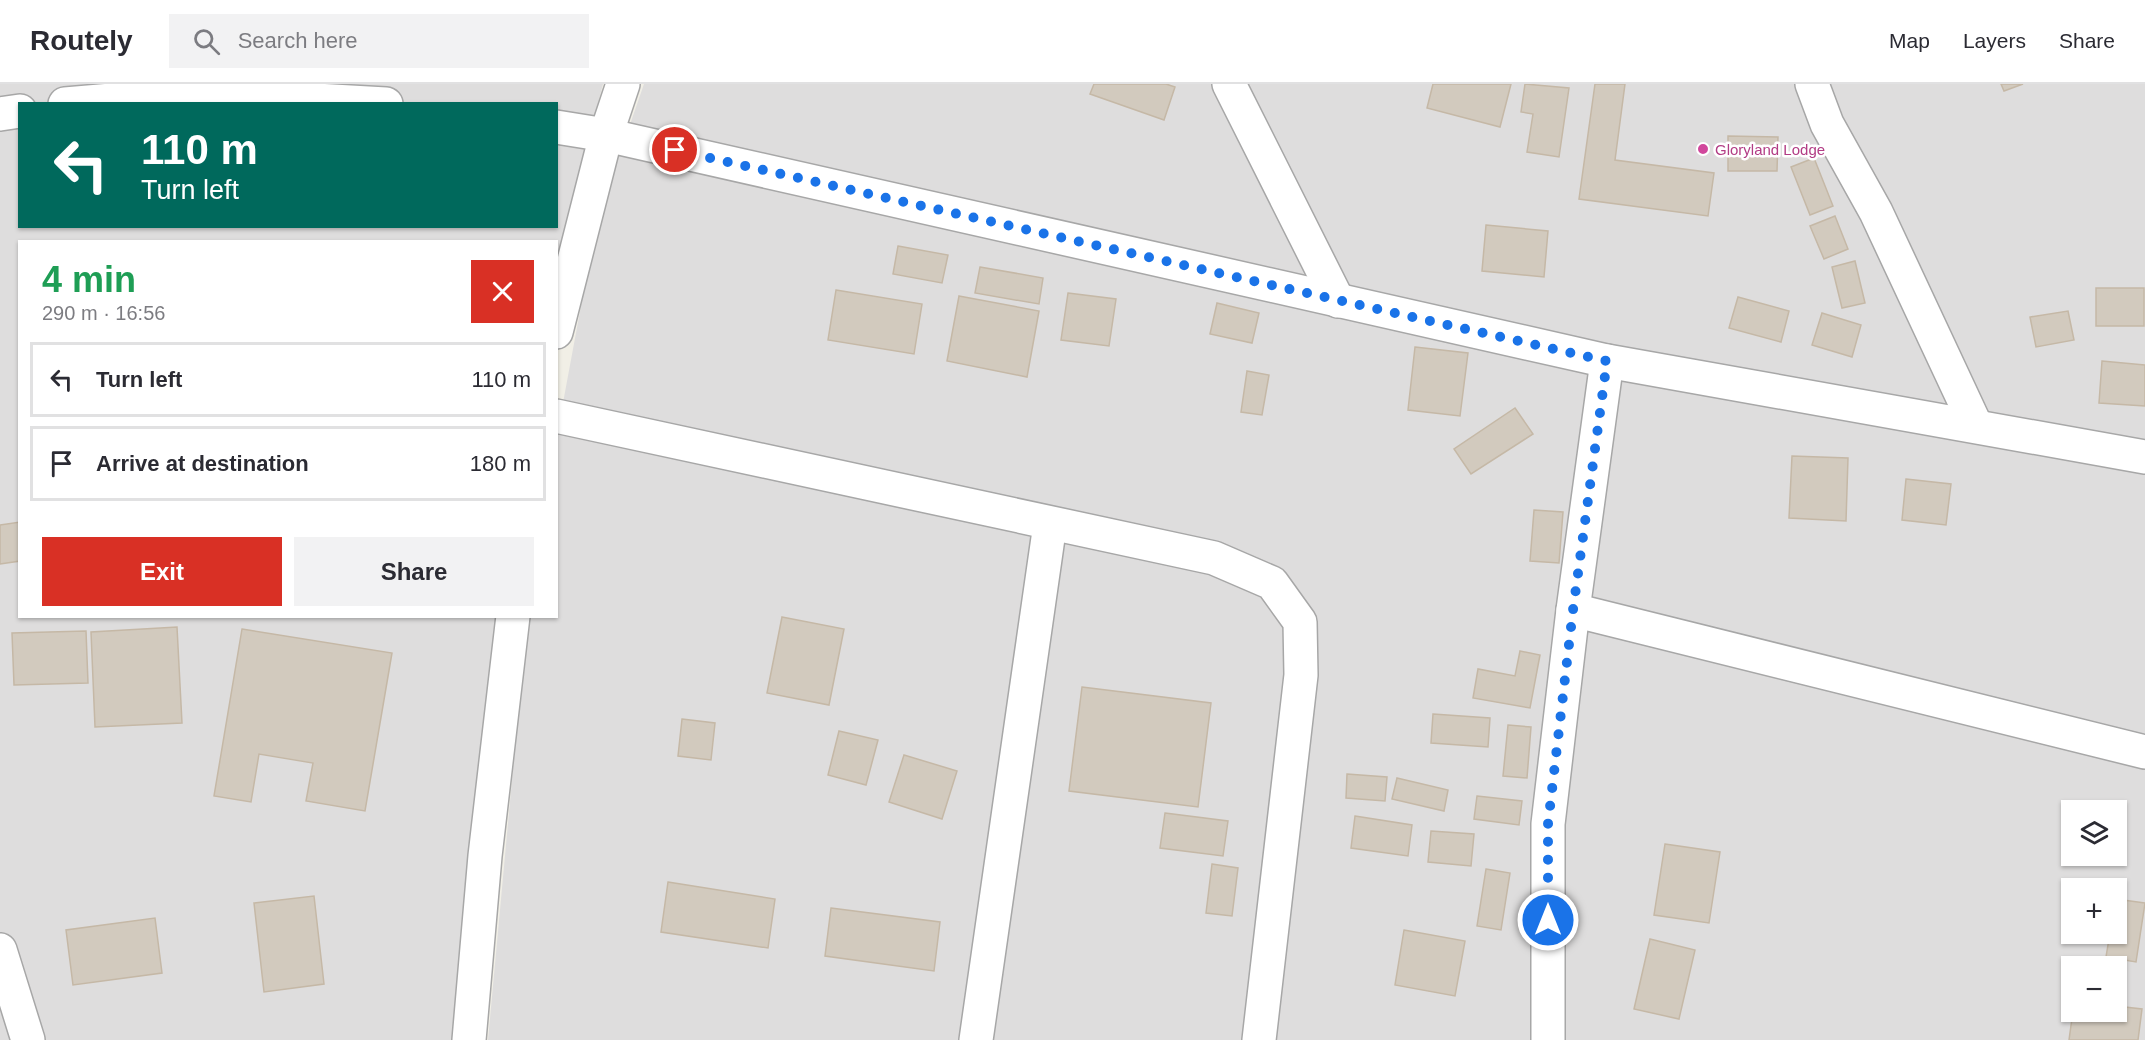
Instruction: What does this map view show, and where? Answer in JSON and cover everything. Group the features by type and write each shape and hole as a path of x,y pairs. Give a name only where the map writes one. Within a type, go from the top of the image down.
{"street":[{"path":"558,324 606,135 623,84"},
{"path":"1229,84 1338,301"},
{"path":"1812,84 1827,124 1876,212 1976,426"},
{"path":"88,102 192,93 351,102"},
{"path":"0,114 18,111"},
{"path":"558,127 606,135 1607,361 2145,457"},
{"path":"1548,1040 1548,824 1573,610 1607,361"},
{"path":"558,416 1214,558 1272,583 1300,622 1302,675 1259,1040"},
{"path":"976,1040 1050,524"},
{"path":"1573,610 2145,752"},
{"path":"469,1040 485,856 513,618"},
{"path":"0,950 28,1040"}],"shaded area":[{"path":"0,84 603,84 558,256 558,240 18,240 18,618 503,618 453,1040 0,1040"},
{"path":"644,84 2145,84 2145,1040 488,1040 527,618 558,618 558,430 597,220"}],"building":[{"path":"1094,84 1166,84 1175,87 1164,120 1090,94"},
{"path":"1433,84 1511,84 1500,127 1427,108"},
{"path":"1525,84 1569,88 1559,157 1527,152 1533,114 1521,112"},
{"path":"1595,84 1625,84 1615,160 1714,173 1708,216 1579,199"},
{"path":"2001,84 2023,84 2004,91"},
{"path":"1728,136 1778,137 1777,171 1728,171"},
{"path":"1814,158 1833,206 1810,215 1791,167"},
{"path":"1835,216 1848,249 1824,259 1810,226"},
{"path":"1486,225 1548,231 1544,277 1482,271"},
{"path":"898,246 948,255 942,283 893,274"},
{"path":"1855,261 1865,303 1842,308 1832,267"},
{"path":"980,267 1043,278 1039,304 975,293"},
{"path":"2096,288 2144,288 2144,326 2096,326"},
{"path":"836,290 922,304 914,354 828,340"},
{"path":"1068,293 1116,299 1109,346 1061,340"},
{"path":"959,296 1039,311 1027,377 947,361"},
{"path":"1738,297 1789,311 1781,342 1729,328"},
{"path":"1217,303 1259,313 1252,343 1210,334"},
{"path":"2068,311 2074,340 2036,347 2030,317"},
{"path":"1822,313 1861,325 1852,357 1812,345"},
{"path":"1415,347 1468,353 1460,416 1408,410"},
{"path":"2102,361 2145,365 2145,406 2099,403"},
{"path":"1247,371 1269,375 1262,415 1241,412"},
{"path":"1515,408 1533,434 1471,474 1454,449"},
{"path":"1792,456 1848,458 1846,521 1789,518"},
{"path":"1906,479 1951,484 1946,525 1902,520"},
{"path":"1534,510 1563,512 1559,563 1530,561"},
{"path":"18,522 18,561 0,564 0,525"},
{"path":"782,617 844,629 829,705 767,693"},
{"path":"177,627 182,723 95,727 91,632"},
{"path":"242,629 392,653 365,811 306,801 313,763 259,754 251,802 214,796"},
{"path":"86,631 88,683 14,685 12,633"},
{"path":"1520,651 1540,655 1530,708 1473,698 1478,669 1515,676"},
{"path":"1082,687 1211,703 1198,807 1069,791"},
{"path":"1433,714 1490,718 1488,747 1431,743"},
{"path":"682,719 715,723 711,760 678,756"},
{"path":"1508,725 1531,727 1527,778 1503,776"},
{"path":"839,731 878,740 866,785 828,775"},
{"path":"904,755 957,771 942,819 889,802"},
{"path":"1347,774 1387,777 1385,801 1346,798"},
{"path":"1397,778 1448,790 1444,811 1392,799"},
{"path":"1477,796 1522,801 1519,825 1474,819"},
{"path":"1165,813 1228,821 1223,856 1160,848"},
{"path":"1355,816 1412,825 1408,856 1351,848"},
{"path":"1431,831 1474,834 1471,866 1428,862"},
{"path":"1665,844 1720,852 1709,923 1654,915"},
{"path":"1212,864 1238,868 1232,916 1206,913"},
{"path":"1486,869 1510,873 1501,930 1477,926"},
{"path":"668,882 775,899 768,948 661,932"},
{"path":"314,896 324,984 264,992 254,903"},
{"path":"2127,901 2145,903 2136,962 2127,960 2127,956 2106,956 2108,944 2127,944"},
{"path":"831,908 940,922 934,971 825,956"},
{"path":"155,918 162,973 73,985 66,930"},
{"path":"1404,930 1465,941 1455,996 1395,985"},
{"path":"1650,939 1695,950 1679,1019 1634,1009"},
{"path":"2127,1007 2142,1009 2138,1040 2069,1040 2071,1022 2127,1022"}],"place":[{"name":"Gloryland Lodge","path":"1703,149"}],"route":[{"path":"675,150 1607,361 1573,610 1548,824 1548,920"}]}
